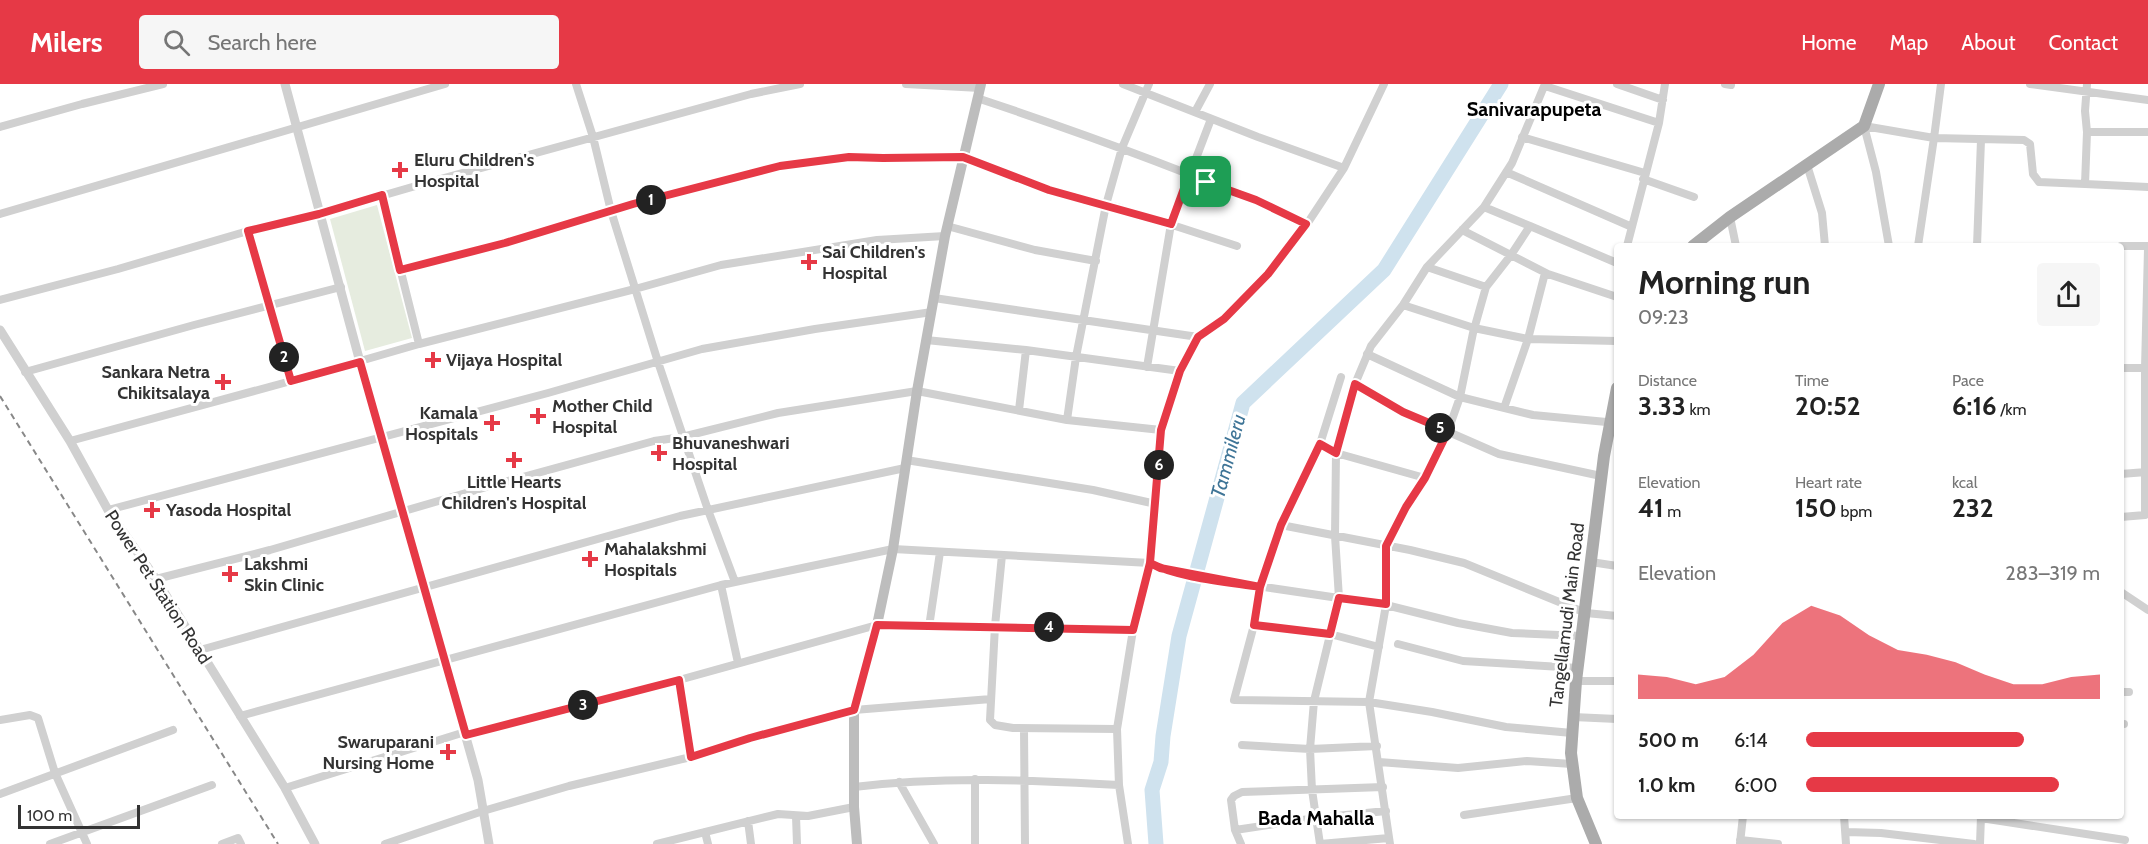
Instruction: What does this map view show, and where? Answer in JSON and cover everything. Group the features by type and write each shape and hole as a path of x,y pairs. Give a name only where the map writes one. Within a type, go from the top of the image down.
{"main road":[{"path":"1697,243 1730,217 1864,126 1879,84"},
{"path":"857,844 854,807 854,710 877,625 893,549 917,391 946,231 979,90"},
{"name":"Tangellamudi Main Road","path":"1596,844 1577,798 1570,753 1577,674 1601,476 1614,423"}],"street":[{"path":"0,127 163,84"},
{"path":"285,84 360,362 478,780 489,844"},
{"path":"0,214 446,84"},
{"path":"576,84 593,137 611,211 658,362 682,437 735,582"},
{"path":"0,300 751,94 800,84"},
{"path":"906,84 979,90 1256,200 1306,224"},
{"path":"1123,84 1148,88 1195,112 1344,168"},
{"path":"1195,112 1210,84"},
{"path":"1128,844 1119,785 1117,729 1133,630 1150,563 1161,430 1180,371 1198,337 1224,319 1268,274 1306,224 1344,168 1384,84"},
{"path":"1617,84 1663,100"},
{"path":"1628,243 1659,123 1665,84"},
{"path":"1918,243 1941,84"},
{"path":"2030,84 2086,87 2148,100"},
{"path":"1530,226 1486,287 1474,328 1460,397 1448,431 1425,478 1406,507 1386,546 1386,604 1369,702 1390,841 1320,844 1312,790 1310,750 1314,701 1339,598 1335,536 1336,453 1355,384 1367,354 1403,305 1427,267 1484,207 1512,163 1545,85 1659,123"},
{"path":"2085,184 2086,87"},
{"path":"1067,420 1076,357 1106,205 1122,148 1148,88"},
{"path":"1148,367 1152,330 1171,224 1211,118"},
{"path":"1888,243 1876,172 1864,126 1934,138 2024,140 2030,144 2032,174 2039,182 2148,186"},
{"path":"2087,132 2148,132"},
{"path":"1522,137 1644,176 1694,197"},
{"path":"1977,243 1981,140"},
{"path":"400,270 780,166 849,157 963,157 1049,190 1171,224 1237,246"},
{"path":"1807,165 1822,213 1825,243"},
{"path":"1506,172 1632,227"},
{"path":"382,195 419,344"},
{"path":"1484,207 1614,262"},
{"path":"1730,217 1735,243"},
{"path":"1462,230 1545,273 1614,296"},
{"path":"248,231 291,381"},
{"path":"70,441 419,344 721,265 946,231 1096,261"},
{"path":"2124,246 2148,248 2147,515 2124,517"},
{"path":"1427,267 1486,287"},
{"path":"1504,408 1528,339 1545,273"},
{"path":"25,372 340,287"},
{"path":"934,298 1198,337"},
{"path":"1403,305 1474,328 1528,339 1614,341"},
{"path":"108,510 548,393 680,354 737,342 932,312"},
{"name":"Power Pet Station Road","path":"0,330 70,441 108,510 156,579 285,788 315,844"},
{"path":"926,340 1026,350 1180,371"},
{"path":"1019,410 1026,350"},
{"path":"1367,354 1460,397 1533,415 1614,423"},
{"path":"2124,368 2146,368"},
{"path":"1341,377 1320,444 1281,525 1260,587 1254,625 1234,700 1369,702 1506,727 1572,733"},
{"path":"1355,384 1403,412 1499,454 1601,476"},
{"path":"156,579 270,550 654,441 682,437 778,413 917,391 1067,420 1161,430"},
{"path":"1320,444 1336,453 1425,478"},
{"path":"200,650 612,533 905,464 1093,490 1156,504"},
{"path":"2124,474 2146,472"},
{"path":"1281,525 1464,563 1586,613 1614,616"},
{"path":"240,716 721,585 893,549 1150,563 1160,568 1209,579 1386,604 1458,623 1512,633 1582,636"},
{"path":"929,627 939,552"},
{"path":"1002,555 995,626 990,716 992,723 1003,728 1117,729"},
{"path":"1591,562 1614,566"},
{"path":"721,585 738,663"},
{"path":"2124,594 2148,610"},
{"path":"285,788 465,734 679,680 877,625 1133,630"},
{"path":"1254,625 1330,634 1379,647"},
{"path":"1398,644 1463,661 1614,680"},
{"path":"679,680 691,757"},
{"path":"385,844 483,811 569,786 691,757 750,738 854,710 991,699"},
{"path":"0,720 30,715 38,718 55,773 87,844"},
{"path":"1573,717 1614,719"},
{"path":"1024,729 1025,844"},
{"path":"0,794 173,730"},
{"path":"1242,745 1310,750 1377,746"},
{"path":"1379,762 1458,768 1527,761 1572,764"},
{"path":"854,787 899,782 975,779 1119,785"},
{"path":"975,779 975,844"},
{"path":"899,782 934,844"},
{"path":"50,844 212,785"},
{"path":"1241,844 1234,830 1231,800 1242,792 1383,787"},
{"path":"1464,815 1577,798"},
{"path":"658,844 782,814 808,816 854,807"},
{"path":"1234,830 1386,811"},
{"path":"796,816 797,844"},
{"path":"1743,819 1740,842 1778,844"},
{"path":"1844,819 1846,844"},
{"path":"1980,844 1981,819"},
{"path":"1994,819 2125,840"},
{"path":"748,821 751,844"},
{"path":"705,832 708,844"},
{"path":"1846,832 1881,833 1974,844"},
{"path":"222,844 238,838 241,844"}],"shaded area":[{"path":"377,205 412,338 365,351 330,219"}],"waterway":[{"name":"Tammileru","path":"1156,844 1152,790 1161,762 1179,636 1243,403 1384,270 1501,84"}],"railway":[{"path":"0,396 278,844"}],"place":[{"name":"Eluru Children's Hospital","path":"400,170"},
{"name":"Sai Children's Hospital","path":"809,262"},
{"name":"Vijaya Hospital","path":"433,360"},
{"name":"Sankara Netra Chikitsalaya","path":"223,382"},
{"name":"Mother Child Hospital","path":"538,416"},
{"name":"Kamala Hospitals","path":"492,423"},
{"name":"Bhuvaneshwari Hospital","path":"659,453"},
{"name":"Little Hearts Children's Hospital","path":"514,460"},
{"name":"Yasoda Hospital","path":"152,510"},
{"name":"Mahalakshmi Hospitals","path":"590,559"},
{"name":"Lakshmi Skin Clinic","path":"230,574"},
{"name":"Swaruparani Nursing Home","path":"448,752"}],"district":[{"name":"Sanivarapupeta","path":"1534,109"},
{"name":"Bada Mahalla","path":"1316,818"}],"route":[{"path":"1206,182 1189,175 1171,224 1049,190 963,157 840,157 780,166 633,204 505,243 400,270 382,195 319,214 248,231 291,381 360,362 466,735 679,680 691,757 750,738 854,710 877,625 1133,630 1150,563 1160,568 1209,579 1260,587 1281,525 1320,444 1336,453 1355,384 1403,412 1448,431 1425,478 1406,507 1386,546 1386,604 1339,598 1330,634 1254,625 1260,587 1209,579 1160,568 1150,563 1161,430 1180,371 1198,337 1224,319 1268,274 1306,224 1256,200 1206,182"}]}
